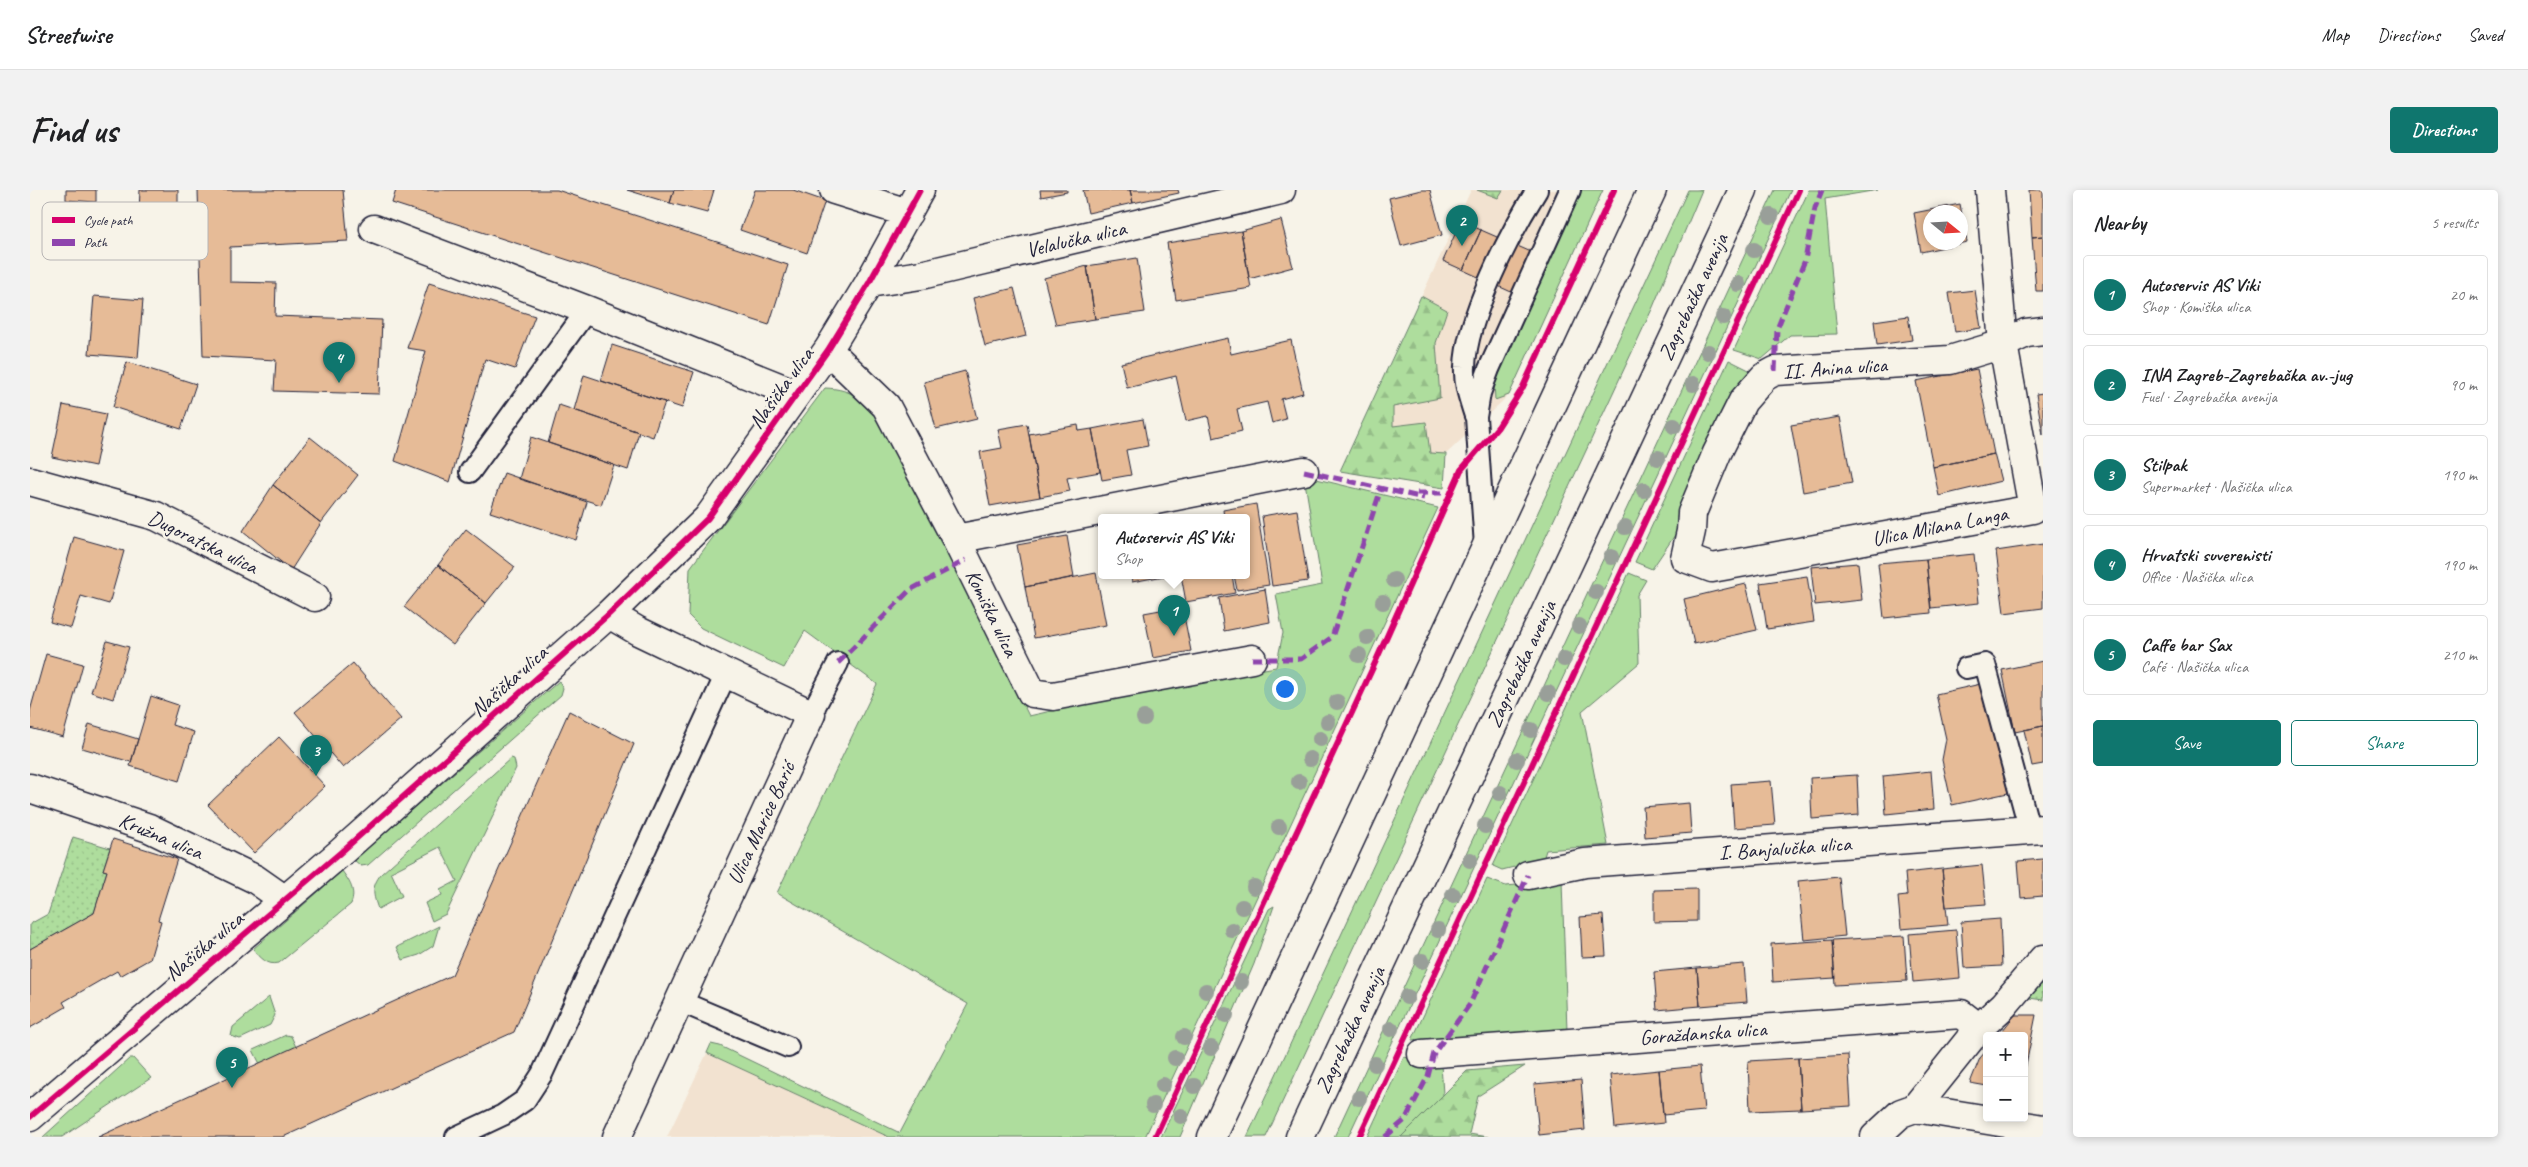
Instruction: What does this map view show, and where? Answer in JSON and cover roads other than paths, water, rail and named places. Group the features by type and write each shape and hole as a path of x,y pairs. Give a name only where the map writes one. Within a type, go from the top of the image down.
{"street":[{"path":"834,190 914,201"},
{"name":"Velalučka ulica","path":"869,282 921,275 1281,190"},
{"path":"1212,1137 1652,190"},
{"name":"Zagrebačka avenija","path":"1300,1137 1743,190"},
{"path":"1990,190 2003,344"},
{"name":"Našička ulica","path":"30,1117 285,900 609,614 708,518 828,350 869,282 914,201"},
{"name":"Našička ulica","path":"374,228 587,310 796,394"},
{"name":"II. Anina ulica","path":"1684,558 1691,531 1692,513 1703,484 1743,401 1764,377 1775,371 1950,360 2003,344 2026,333 2043,331"},
{"name":"Ulica Milana Langa","path":"1684,558 1712,568 2033,509 2003,344"},
{"name":"Komiška ulica","path":"828,350 886,406 956,539 1032,694 1053,696 1252,659"},
{"path":"956,539 1304,471"},
{"name":"Dugoratska ulica","path":"30,481 156,516 315,597"},
{"path":"609,614 726,674 811,714"},
{"name":"Ulica Marice Barić","path":"617,1137 811,714"},
{"name":"Kružna ulica","path":"30,788 150,828 254,879 285,900"},
{"name":"I. Banjalučka ulica","path":"1528,875 1586,863 2036,830"},
{"path":"1915,1108 1979,1028 2004,1005 2043,959"},
{"name":"Goraždanska ulica","path":"1422,1054 1961,1014 1979,1028"},
{"path":"1875,1137 1901,1113 1915,1108 2043,1129"}],"lane":[{"path":"1476,417 1466,388 1464,368 1470,333 1508,242 1537,190"},
{"path":"1486,547 1476,417 1480,393 1489,368 1570,190"},
{"path":"470,472 587,310"},
{"path":"811,714 838,663"},
{"path":"1966,668 1985,664 2036,830"},
{"path":"456,1137 503,1114 525,1100 542,1074 726,674"},
{"path":"679,1000 788,1047"}],"place":[{"name":"INA Zagreb-Zagrebačka av.-jug","path":"1462,246"},
{"name":"Hrvatski suverenisti","path":"339,383"},
{"name":"Autoservis AS Viki","path":"1174,636"},
{"name":"Stilpak","path":"316,776"},
{"name":"Caffe bar Sax","path":"232,1088"}]}
